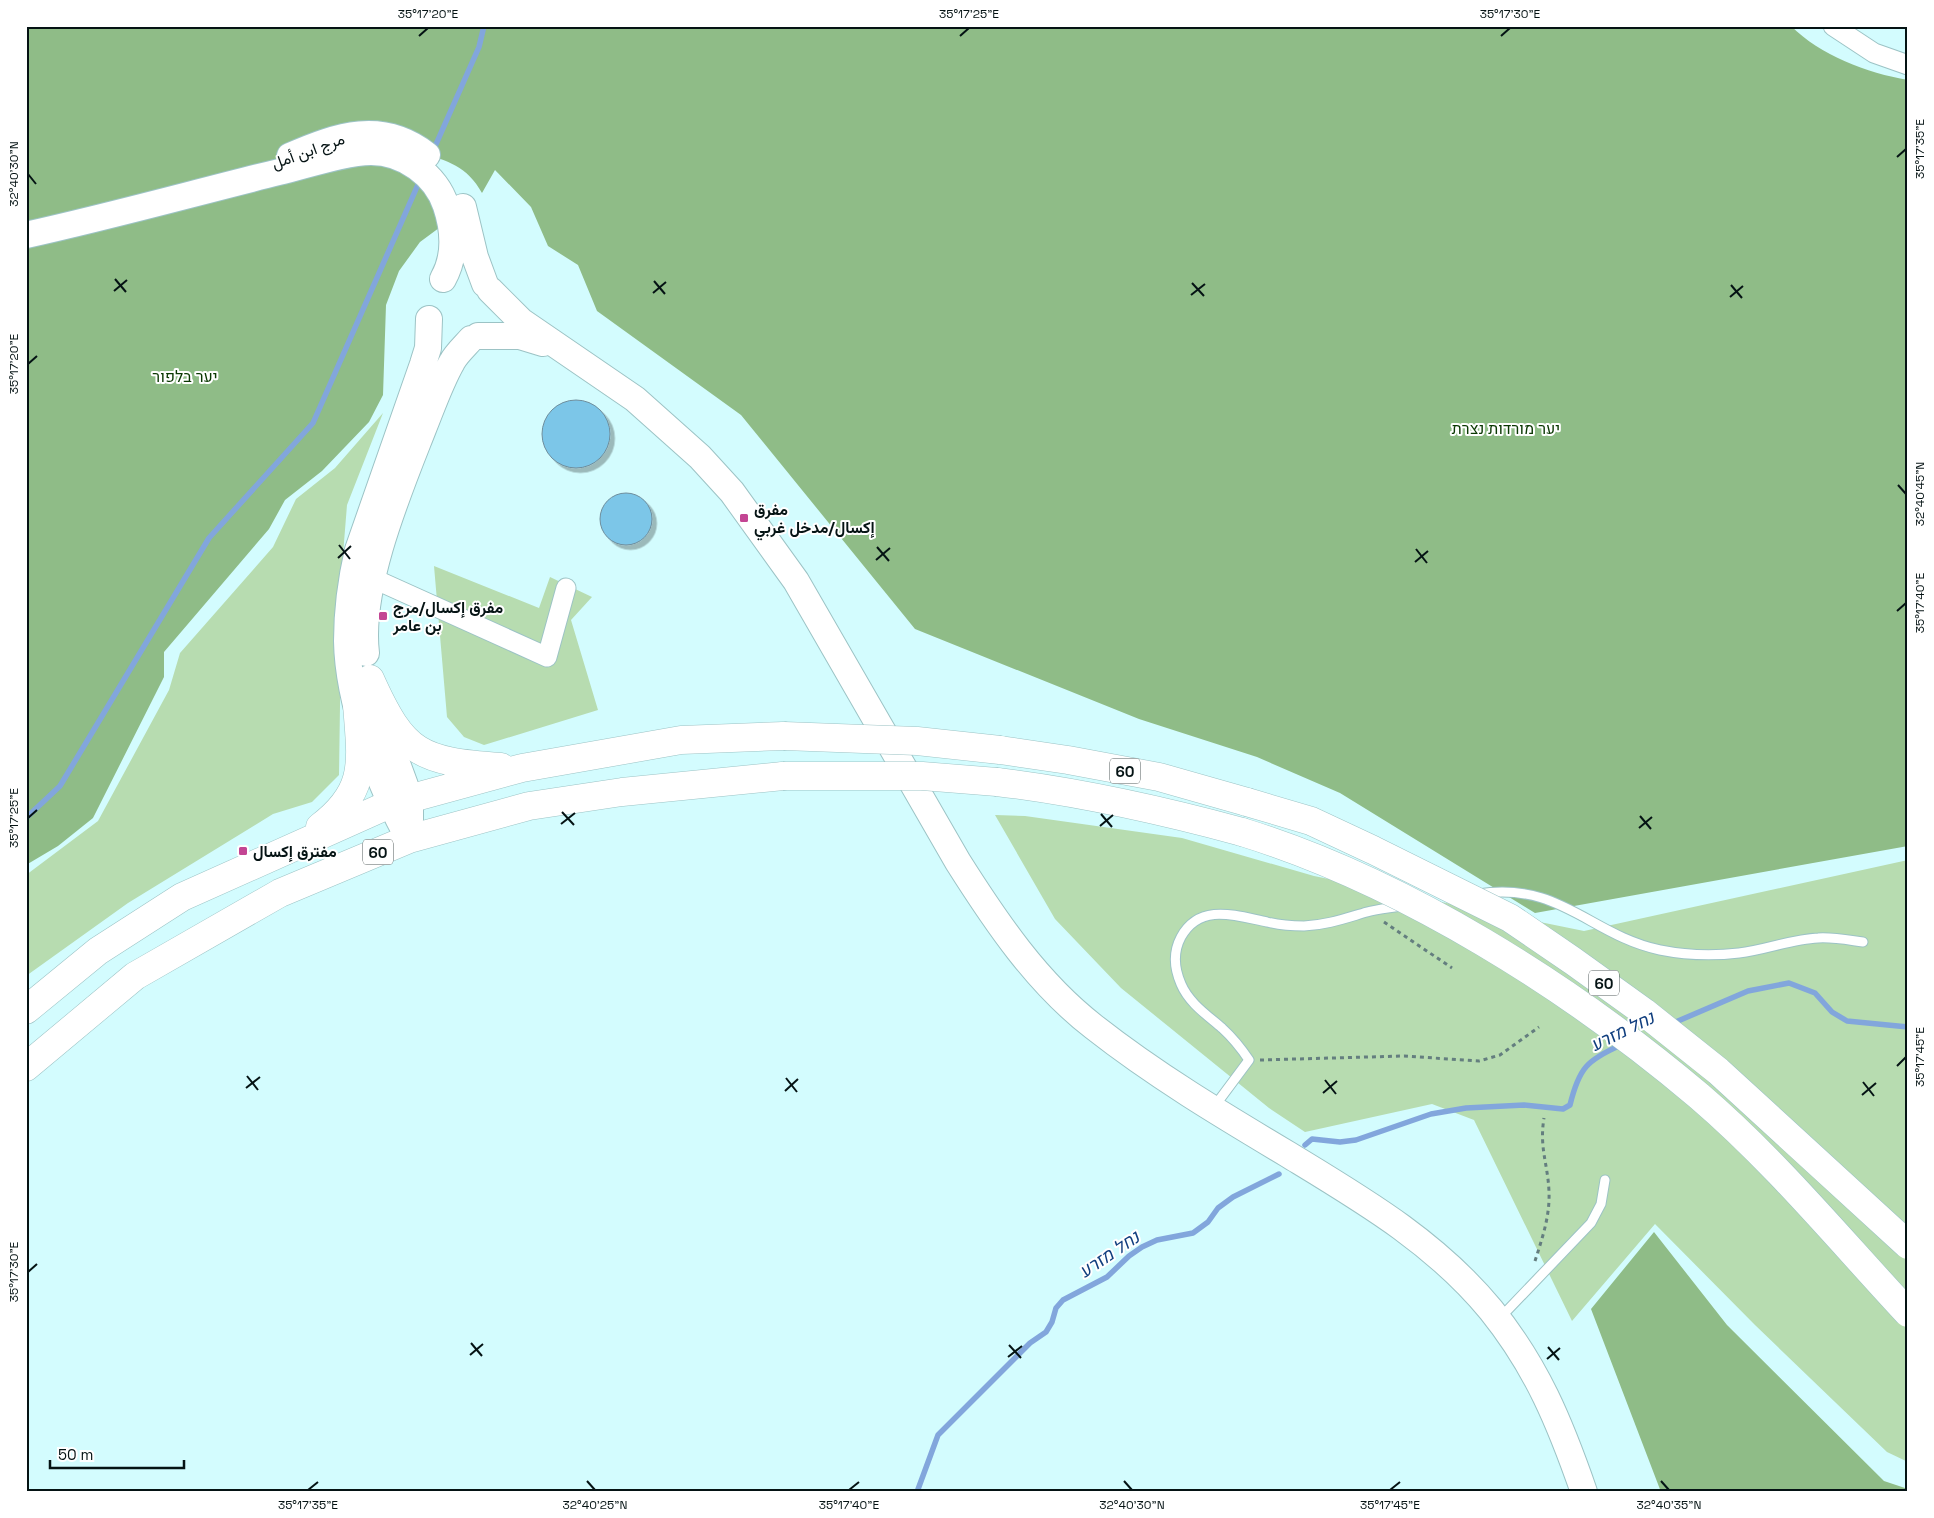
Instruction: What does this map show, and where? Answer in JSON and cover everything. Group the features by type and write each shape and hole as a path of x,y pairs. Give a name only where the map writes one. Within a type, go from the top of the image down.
{"highway":[{"path":"370,680 392,723 415,749 432,758 453,764 522,768"},
{"path":"292,848 338,813 348,802 354,789 360,770 357,704"},
{"name":"60","path":"26,1010 98,951 182,898 400,802 522,768 681,740 784,736 917,741 1000,750 1068,760 1158,777 1311,821 1510,918 1644,1012 1718,1071 1908,1245"},
{"name":"60","path":"26,1067 135,976 280,893 409,839 529,806 622,792 783,776 922,776 1045,788 1165,812 1294,848 1407,901 1506,956 1616,1030 1700,1097 1786,1180 1908,1313"}],"main road":[{"name":"مرج ابن أمل","path":"224,186 330,140 366,133 392,136 418,148 429,156 450,181 463,206 475,257 487,287"},
{"name":"مرج ابن أمل","path":"26,235 126,213 224,186 354,154 371,152 400,158 431,179 446,203 453,243 449,268 443,278"},
{"path":"400,802 357,704 347,641 352,576 364,532 428,348 429,319 427,301 431,291 443,278 456,273 467,274 478,278 521,321 627,393 700,457 732,492 796,581 958,862 1008,936 1037,972 1092,1026 1213,1109 1349,1191 1412,1233 1463,1280 1498,1320 1527,1358 1560,1425 1584,1492"},
{"path":"409,839 385,734 370,680 365,647 372,578 409,466 452,361 487,329 493,318 495,307 487,287"},
{"path":"429,319 436,330 445,337 456,341 475,338 520,336 571,355"}],"street":[{"path":"1833,26 1874,53 1908,66"},
{"path":"372,578 547,657 566,588"}],"lane":[{"path":"1451,898 1498,891 1530,894 1555,901 1642,945 1682,953 1739,953 1817,938 1863,942"},
{"path":"1213,1109 1249,1060 1234,1040 1195,1005 1180,984 1175,956 1183,933 1193,922 1205,916 1221,913 1236,914 1268,923 1305,926 1333,923 1367,912 1432,901"},
{"path":"1498,1320 1591,1222 1601,1204 1605,1180"}],"path":[{"path":"1367,912 1452,968"},
{"path":"1249,1060 1395,1056 1479,1062 1500,1055 1539,1028"},
{"path":"1523,1295 1547,1218 1549,1193 1541,1137 1544,1118"}],"green space":[{"name":"יער מורדות נצרת","path":"26,26 1791,26 1816,46 1845,61 1876,73 1908,80 1908,846 1535,913 1340,793 1257,757 1139,719 915,629 741,415 597,311 578,265 548,246 531,207 495,170 482,193 470,176 456,166 419,152 443,225 420,242 399,271 386,305 383,395 369,422 322,471 285,500 269,529 164,652 164,677 93,818 58,846 26,865"},
{"path":"383,413 347,505 342,567 339,775 312,802 273,814 128,903 26,976 26,875 98,821 169,690 180,653 273,547 296,499 335,468"},
{"path":"434,566 539,608 550,577 592,597 571,620 598,710 484,745 464,737 447,717"},
{"path":"995,815 1025,816 1182,838 1314,876 1584,931 1908,860 1908,1462 1887,1452 1755,1325 1655,1224 1572,1321 1474,1120 1432,1104 1305,1132 1269,1108 1121,988 1055,919"},
{"path":"1654,1232 1727,1325 1884,1481 1908,1489 1908,1492 1661,1492 1591,1309"}],"building":[{"path":"576,400 589,402 600,410 608,421 610,434 608,447 600,458 589,466 576,468 563,466 552,458 544,447 542,434 544,421 552,410 563,402"},
{"path":"621,493 631,493 645,500 652,514 652,524 645,538 631,545 621,545 611,541 604,534 600,524 600,514 604,504 611,497"}],"waterway":[{"path":"433,151 479,47 484,26"},
{"path":"26,818 60,786 209,538 313,423 420,180"},
{"name":"נחל מזרע","path":"1671,1024 1748,991 1789,983 1815,993 1832,1012 1847,1021 1908,1027"},
{"name":"נחל מזרע","path":"1305,1145 1312,1139 1340,1142 1356,1140 1431,1114 1466,1108 1524,1105 1563,1109 1570,1105 1577,1082 1586,1067 1592,1061 1621,1045"},
{"name":"נחל מזרע","path":"917,1492 938,1435 1030,1343 1046,1332 1052,1322 1056,1308 1063,1300 1107,1277 1129,1256 1142,1247 1157,1240 1193,1233 1208,1222 1218,1208 1233,1197 1279,1174"}],"place":[{"name":"مفرق إكسال/مدخل غربي","path":"744,518"},
{"name":"مفرق إكسال/مرج بن عامر","path":"383,616"},
{"name":"مفترق إكسال","path":"243,851"}],"park label":[{"name":"יער בלפור","path":"185,376"}]}
